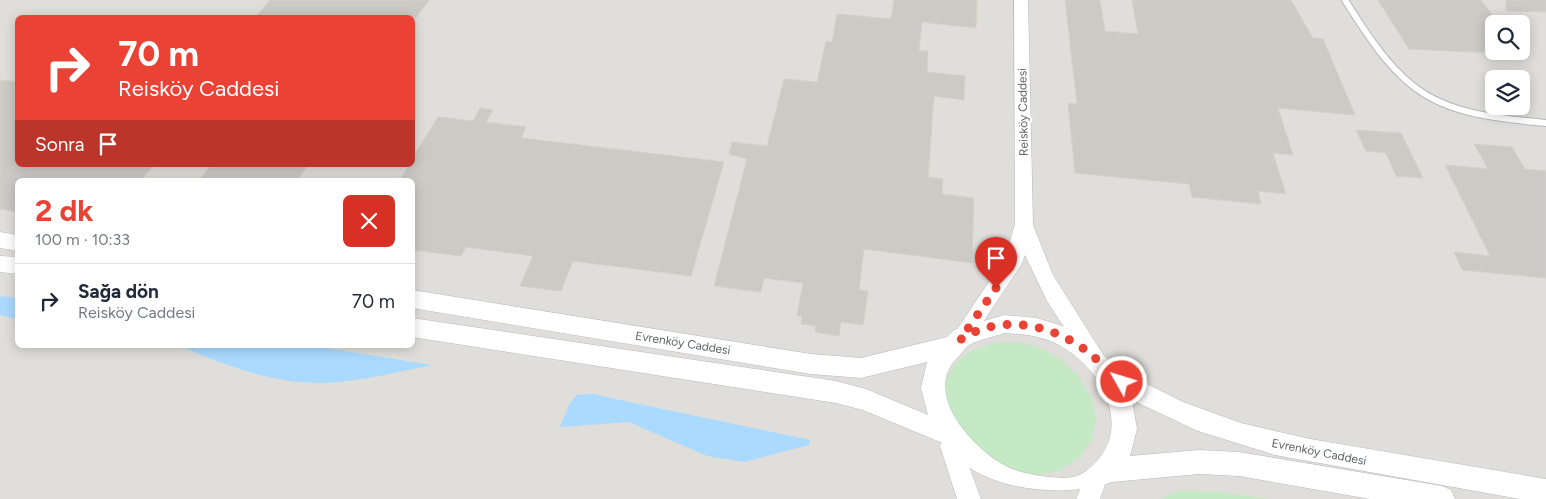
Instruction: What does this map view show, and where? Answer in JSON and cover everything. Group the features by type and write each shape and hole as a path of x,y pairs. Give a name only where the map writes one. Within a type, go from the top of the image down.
{"main road":[{"path":"0,240 15,242"},
{"path":"0,264 15,266"},
{"name":"Evrenköy Caddesi","path":"415,299 811,364 849,368 874,366 956,343 991,326 1018,324 1032,326 1060,335 1086,350 1102,366 1137,392 1233,434 1295,449 1546,491"},
{"name":"Evrenköy Caddesi","path":"415,327 836,392 866,400 947,439 962,458 989,478 1021,490 1037,493 1061,492 1191,462 1239,464 1442,499"},
{"path":"947,439 934,408 934,382 941,360 956,343"},
{"path":"1097,483 1121,448 1126,422 1120,396 1102,366"}],"street":[{"name":"Reisköy Caddesi","path":"1021,0 1024,224 1031,250 1046,284 1102,366"},
{"name":"Reisköy Caddesi","path":"956,343 1014,260 1024,224"},
{"path":"947,439 969,499"}],"lane":[{"path":"1345,0 1367,35 1408,83 1432,100 1470,112 1546,123"}],"shaded area":[{"path":"0,0 1546,0 1546,499 0,499"}],"green space":[{"path":"1018,342 1041,348 1062,360 1079,377 1091,397 1096,418 1092,440 1080,458 1059,471 1034,476 1006,472 961,442 943,397 947,377 958,360 975,349 995,343"},
{"path":"1179,491 1221,492 1268,499 1160,499"}],"water":[{"path":"0,296 15,298 15,319 0,315"},
{"path":"185,348 326,348 432,365 353,380 307,383 269,377 213,360"},
{"path":"592,394 810,440 809,445 744,462 707,456 629,422 560,427 570,403 577,395"}],"building":[{"path":"270,0 429,0 416,18 415,15 258,15"},
{"path":"894,0 977,0 976,28 922,22 919,51 928,51 927,72 965,76 964,100 934,96 928,177 943,179 942,194 974,198 972,263 864,249 859,290 868,291 863,325 841,322 839,336 815,332 816,326 801,324 802,316 797,316 803,283 764,278 761,292 714,286 747,159 729,154 732,142 767,146 784,79 817,82 826,41 832,42 837,14 891,19"},
{"path":"1065,0 1100,0 1105,31 1138,34 1132,0 1291,0 1313,38 1323,39 1355,115 1278,108 1293,155 1273,153 1286,194 1258,191 1261,204 1192,197 1189,184 1075,173 1068,103 1077,104"},
{"path":"1378,0 1481,0 1492,15 1485,15 1485,53 1409,49"},
{"path":"1506,0 1546,0 1546,12 1506,11"},
{"path":"0,80 15,82 15,167 152,167 143,178 15,178 15,212 0,209"},
{"path":"480,108 493,110 486,122 526,127 521,138 724,162 691,276 573,261 561,291 520,286 533,256 466,247 461,256 415,250 415,178 401,178 408,167 415,167 415,154 438,117 473,121"},
{"path":"1356,130 1401,133 1423,178 1396,176 1386,153 1366,151"},
{"path":"1474,144 1512,147 1525,169 1546,171 1546,278 1462,270 1454,252 1490,256 1445,165 1488,169"},
{"path":"209,167 307,167 298,178 201,178"}],"route":[{"path":"996,288 960,340 978,330 1004,324 1018,324 1046,329 1086,350 1106,371 1122,382"}]}
